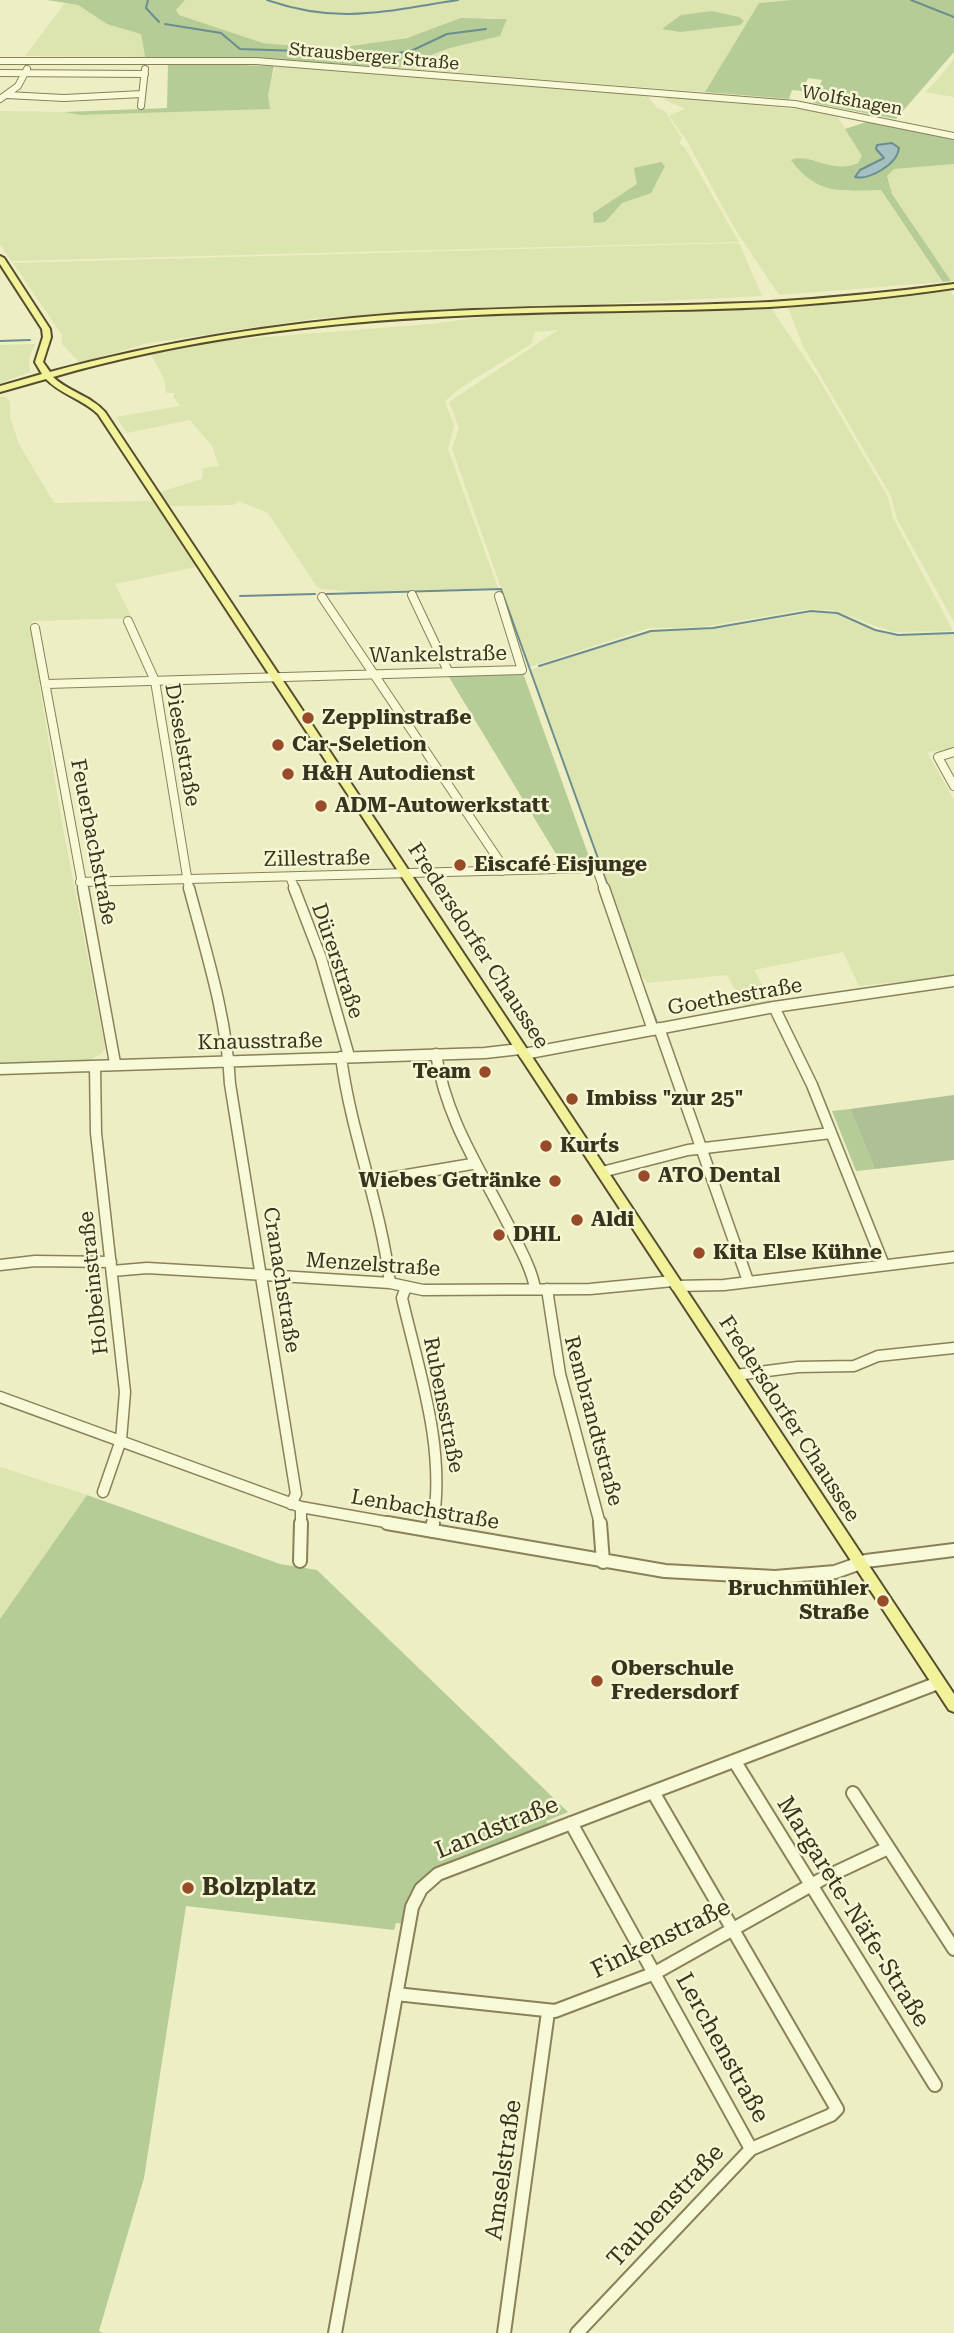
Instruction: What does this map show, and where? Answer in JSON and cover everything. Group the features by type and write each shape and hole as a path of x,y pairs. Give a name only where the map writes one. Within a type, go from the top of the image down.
{"main road":[{"path":"0,258 46,329 47,337 39,362 46,375"},
{"path":"0,390 46,375 158,348 326,323 456,313 767,302 954,286"},
{"name":"Fredersdorfer Chaussee","path":"46,375 54,385 90,402 101,412 906,1636"},
{"path":"906,1636 954,1706"}],"street":[{"name":"Strausberger Straße","path":"0,61 256,61 745,100"},
{"path":"0,99 20,83 30,62"},
{"path":"141,106 146,62"},
{"path":"0,74 145,74"},
{"path":"7,95 74,98 142,94"},
{"name":"Wolfshagen","path":"745,100 824,108 954,135"},
{"path":"412,595 448,671"},
{"name":"Wankelstraße","path":"47,684 522,670 499,596"},
{"path":"323,597 500,862 502,871"},
{"name":"Dieselstraße","path":"128,621 155,681 188,879 215,985 229,1060"},
{"name":"Feuerbachstraße","path":"35,628 115,1063"},
{"path":"954,752 939,754 954,786"},
{"name":"Zillestraße","path":"80,882 597,869 656,1029"},
{"name":"Dürerstraße","path":"290,877 321,958 345,1057"},
{"name":"Goethestraße","path":"522,1051 774,1007 954,981"},
{"path":"774,1007 799,1055 884,1265"},
{"path":"656,1029 748,1282"},
{"name":"Knausstraße","path":"0,1069 522,1051"},
{"name":"Rembrandtstraße","path":"436,1054 449,1114 472,1164 506,1218 541,1288 553,1346 598,1511 604,1546 603,1562"},
{"path":"345,1057 346,1094 384,1233 390,1283"},
{"name":"Cranachstraße","path":"229,1060 230,1084 296,1493 300,1561"},
{"name":"Holbeinstraße","path":"95,1066 94,1110 125,1392 121,1440 103,1492"},
{"path":"602,1172 701,1148 831,1133"},
{"path":"371,1181 472,1164"},
{"name":"Menzelstraße","path":"0,1265 35,1261 390,1283 436,1290 748,1282 954,1256"},
{"name":"Rubensstraße","path":"406,1287 402,1298 438,1465 439,1505 432,1531"},
{"path":"736,1375 798,1367 822,1370 845,1367 878,1356 954,1348"},
{"name":"Lenbachstraße","path":"0,1396 296,1506 665,1571 759,1577 816,1574 859,1564"},
{"path":"859,1564 954,1550"},
{"name":"Landstraße","path":"335,2333 412,1907 428,1881 438,1874 571,1822 938,1683"},
{"name":"Margarete-Näfe-Straße","path":"734,1762 935,2085"},
{"path":"653,1792 734,1930"},
{"path":"853,1793 954,1949"},
{"name":"Lerchenstraße","path":"571,1822 751,2149"},
{"name":"Finkenstraße","path":"396,1994 548,2012 655,1973 813,1885 888,1848"},
{"name":"Taubenstraße","path":"577,2333 751,2149 831,2115 837,2109 734,1930"},
{"name":"Amselstraße","path":"504,2333 548,2012"}],"green space":[{"path":"47,0 185,0 176,10 179,15 263,43 331,49 407,38 461,18 507,19 500,36 450,48 397,68 259,58 146,61 141,34 107,24 78,5"},
{"path":"185,0 791,0 759,3 705,92 397,68 450,48 500,36 507,19 486,17 383,43 331,49 263,43 179,15 176,10"},
{"path":"791,0 954,0 954,52 896,119 813,103 822,80 808,78 802,91 792,90 789,99 705,92 759,3"},
{"path":"65,3 78,5 107,24 135,30 141,34 146,57 25,56"},
{"path":"712,11 739,17 744,21 740,25 680,32 662,29 681,15"},
{"path":"954,59 954,97 925,92 939,78"},
{"path":"168,63 274,66 268,95 270,109 80,115 64,112 167,108"},
{"path":"276,65 647,95 657,108 665,111 682,139 679,143 685,148 739,242 11,261 0,244 0,111 64,112 80,115 269,109 268,91"},
{"path":"672,97 835,113 863,156 861,161 851,167 835,168 791,159 842,191 881,190 943,282 779,295 733,226 687,141 669,116 685,109 663,99"},
{"path":"875,119 954,137 954,164 894,169 887,176 892,194 951,281 943,282 881,190 853,191 820,185 810,180 791,160 798,158 839,166 858,163 862,156 845,129"},
{"path":"661,162 665,166 651,193 622,203 605,222 594,223 593,213 637,184 634,168"},
{"path":"954,164 954,281 951,281 892,194 887,176 894,169"},
{"path":"739,243 762,296 319,318 148,343 80,363 62,344 62,335 13,263"},
{"path":"950,291 954,297 954,622 897,519 891,496 803,346 788,308"},
{"path":"771,308 817,376 888,497 893,518 953,631 893,632 832,610 809,609 702,627 649,628 529,667 452,449 459,428 449,402 558,330 535,332 531,344 463,386 445,401 454,426 448,449 498,588 350,592 317,587 268,513 239,501 233,505 169,506 160,492 202,479 203,468 219,466 212,446 190,420 127,433 116,417 180,406 173,396 175,393 166,393 164,379 151,354 230,340 430,324 491,316"},
{"path":"35,344 29,359 30,372 0,383 0,345"},
{"path":"0,397 6,397 10,402 10,417 19,444 54,503 153,501 196,567 115,584 132,618 32,621 43,682 39,683 62,823 105,1048 101,1054 84,1063 0,1065"},
{"path":"816,612 835,614 874,631 891,635 954,634 954,749 927,752 954,800 954,976 859,986 843,952 754,970 771,1001 744,1006 727,975 647,983 640,973 530,670 649,632 721,628"},
{"path":"522,673 592,865 558,867 556,854 447,674"},
{"path":"954,1095 954,1160 875,1169 850,1109"},
{"path":"850,1109 875,1169 856,1171 832,1111"},
{"path":"0,1467 87,1495 0,1619"},
{"path":"87,1495 280,1564 317,1570 568,1812 546,1821 550,1826 438,1870 404,1924 396,1923 394,1930 186,1906 144,2178 99,2331 103,2333 0,2333 0,1619"}],"water":[{"path":"892,143 899,148 888,165 875,174 855,177 860,170 884,158 876,149 877,145"}],"waterway":[{"path":"148,0 146,8 159,22"},
{"path":"267,0 293,8 340,14 362,14 458,0"},
{"path":"911,0 954,17"},
{"path":"165,24 221,33 240,49 390,54 411,51 447,34 486,29"},
{"path":"0,341 30,340"},
{"path":"326,594 501,589 609,889"},
{"path":"240,596 315,594"},
{"path":"539,666 651,631 713,628 811,611 837,613 875,630 898,635 954,633"},
{"path":"608,888 631,951"},
{"path":"642,984 656,1021"}],"place":[{"name":"Zepplinstraße","path":"308,718"},
{"name":"Car-Seletion","path":"278,745"},
{"name":"H&H Autodienst","path":"288,774"},
{"name":"ADM-Autowerkstatt","path":"321,806"},
{"name":"Eiscafé Eisjunge","path":"460,865"},
{"name":"Team","path":"485,1072"},
{"name":"Imbiss \"zur 25\"","path":"572,1099"},
{"name":"Kurt´s","path":"546,1146"},
{"name":"ATO Dental","path":"644,1176"},
{"name":"Wiebes Getränke","path":"555,1181"},
{"name":"Aldi","path":"577,1220"},
{"name":"DHL","path":"499,1235"},
{"name":"Kita Else Kühne","path":"699,1253"},
{"name":"Bruchmühler Straße","path":"883,1601"},
{"name":"Oberschule Fredersdorf","path":"597,1681"},
{"name":"Bolzplatz","path":"188,1888"}]}
